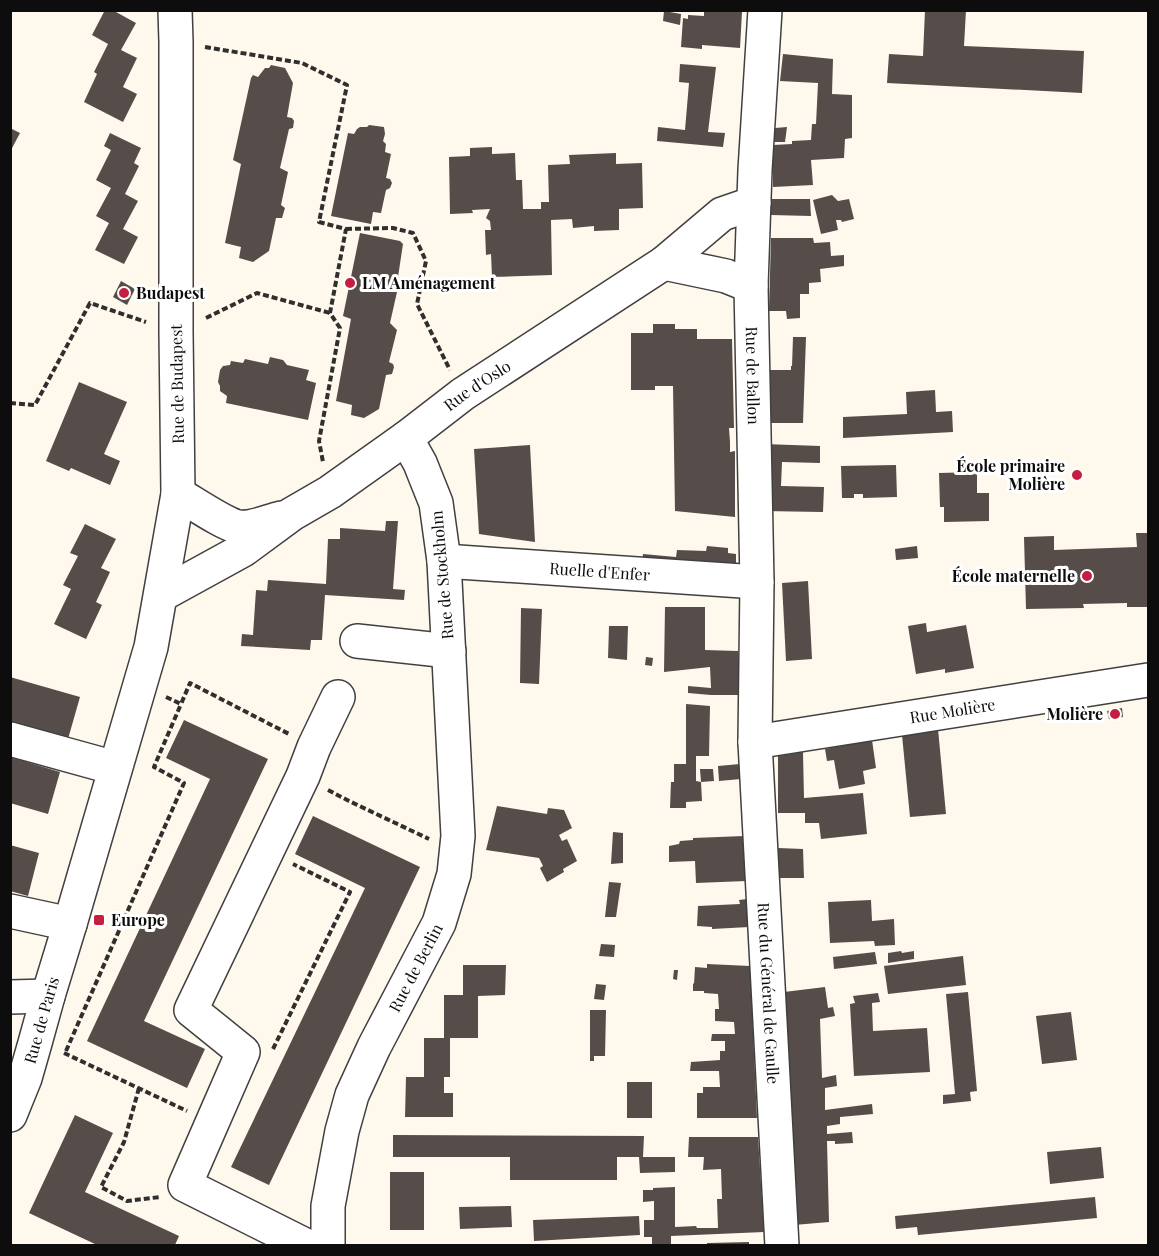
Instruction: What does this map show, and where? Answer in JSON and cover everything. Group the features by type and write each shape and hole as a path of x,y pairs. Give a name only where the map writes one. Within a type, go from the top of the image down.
{"street":[{"name":"Rue de Ballon","path":"755,742 756,582 751,286 765,10"},
{"name":"Rue de Budapest","path":"151,647 178,494 176,26"},
{"name":"Rue d'Oslo","path":"161,595 243,550 292,514 330,492 463,394 664,263 722,214 754,203"},
{"path":"664,263 726,276 751,286"},
{"name":"Rue de Stockholm","path":"406,438 420,463 436,503 444,561 450,666"},
{"name":"Rue d'Oslo","path":"178,494 238,527 251,526 292,514"},
{"name":"Ruelle d'Enfer","path":"444,561 756,582"},
{"path":"357,641 450,666"},
{"name":"Rue de Paris","path":"10,1114 24,1078 50,1048 48,996 151,647"},
{"name":"Rue de Berlin","path":"328,1245 328,1206 342,1131 352,1095 374,1047 440,923 454,874 458,836 450,666"},
{"name":"Rue Molière","path":"755,742 1149,680"},
{"path":"307,1245 185,1185 243,1052 191,1010 303,776 338,697"},
{"path":"10,739 115,768"},
{"name":"Rue du Général de Gaulle","path":"755,742 782,1245"},
{"path":"10,911 70,924"},
{"path":"10,997 48,996"}],"path":[{"path":"176,26 250,56 302,63 347,85 319,222 346,229 393,228 413,233 426,261 417,304 463,394"},
{"path":"330,313 346,229"},
{"path":"10,404 35,405 90,303 176,332 256,293 330,313 340,328 319,441"},
{"path":"212,1123 50,1048 184,783 154,767 190,683 314,747"},
{"path":"140,685 181,704"},
{"path":"349,801 457,852"}],"building":[{"path":"105,10 116,10 136,23 121,50 137,58 123,87 137,94 123,122 84,102 97,74 94,72 108,44 92,35"},
{"path":"704,10 742,12 740,48 702,45 702,49 681,47 683,18 688,19 688,15 704,16"},
{"path":"925,10 966,10 964,46 1084,51 1082,93 887,83 889,54 923,56"},
{"path":"664,11 681,14 680,25 663,21"},
{"path":"783,54 833,59 832,94 852,95 852,138 845,139 844,158 811,160 813,185 773,187 773,145 811,140 812,124 816,124 818,83 780,81"},
{"path":"680,64 716,67 708,132 725,133 723,147 657,141 658,127 685,130 689,83 679,82"},
{"path":"271,65 285,68 293,83 287,117 294,121 293,128 289,129 280,168 288,172 281,205 285,208 282,218 276,218 269,251 253,262 239,258 241,247 225,243 241,164 233,160 251,78 253,75 258,77 265,68"},
{"path":"369,125 384,127 385,152 391,154 386,178 392,183 386,190 381,213 373,212 371,224 331,216 348,133 354,134 360,127"},
{"path":"787,127 785,142 774,142 775,128"},
{"path":"10,128 20,133 10,152"},
{"path":"110,133 141,148 134,163 139,166 125,194 138,201 123,229 138,237 124,264 95,250 109,223 96,216 111,188 96,180 111,150 104,146"},
{"path":"492,147 492,154 515,153 516,180 522,180 523,209 541,209 541,202 549,202 548,165 570,164 569,155 616,153 616,164 642,163 643,208 619,209 619,230 594,231 594,226 573,228 572,219 551,220 552,275 492,277 491,254 486,255 485,230 491,230 490,221 486,218 490,209 472,210 473,213 450,214 449,157 470,156 470,148"},
{"path":"832,195 838,201 849,199 854,219 842,222 836,220 838,230 821,234 813,200"},
{"path":"771,199 810,199 811,216 771,215"},
{"path":"360,233 400,241 403,244 398,277 403,282 402,290 397,292 390,323 397,330 389,362 394,367 392,374 386,375 379,409 364,418 351,415 352,405 336,401 351,319 343,316"},
{"path":"771,238 813,238 814,243 830,242 831,256 844,255 844,266 820,269 821,282 809,283 809,294 800,294 800,318 787,319 786,311 769,311"},
{"name":"Budapest","path":"121,281 135,289 127,305 113,297"},
{"path":"653,324 675,324 675,329 697,329 697,339 732,339 734,428 729,428 730,452 735,451 735,517 675,511 673,386 655,386 655,390 631,390 631,333 653,333"},
{"path":"793,337 806,337 803,423 767,423 768,370 791,370"},
{"path":"270,357 283,360 287,365 309,370 306,380 316,383 308,420 226,403 227,396 220,391 218,382 223,366 230,365 231,361 243,363 245,359 268,364"},
{"path":"79,382 127,402 104,454 120,461 110,485 71,468 69,471 46,461"},
{"path":"935,390 936,412 952,411 953,432 843,438 843,417 907,414 906,392"},
{"path":"764,444 820,446 820,463 782,462 781,486 824,487 823,512 761,511"},
{"path":"530,445 535,542 479,534 474,449"},
{"path":"896,465 897,497 863,498 863,494 854,494 854,498 842,498 841,466"},
{"path":"977,472 977,493 989,493 989,521 944,522 944,507 940,507 939,473"},
{"path":"386,521 398,521 393,589 405,590 404,600 325,595 322,640 311,640 310,650 241,646 242,634 253,635 256,590 267,591 268,580 326,584 328,539 340,539 340,528 385,531"},
{"path":"85,524 116,539 101,568 110,572 96,602 102,605 86,639 54,624 71,589 63,585 78,556 70,553"},
{"name":"École maternelle","path":"1136,533 1148,533 1148,607 1127,607 1127,603 1083,604 1084,608 1026,609 1024,537 1054,536 1054,550 1137,547"},
{"path":"707,546 728,548 728,553 736,554 736,574 642,566 643,554 676,557 677,550 706,551"},
{"path":"917,546 918,558 896,560 895,549"},
{"path":"808,581 812,659 786,661 782,583"},
{"path":"665,607 705,607 705,650 738,651 739,695 688,693 688,686 711,688 710,667 664,672"},
{"path":"521,608 542,609 539,684 520,683"},
{"path":"926,623 927,632 966,625 974,668 945,673 945,669 916,674 908,626"},
{"path":"609,626 628,626 627,660 608,658"},
{"path":"646,657 653,658 652,666 645,665"},
{"path":"10,677 80,697 68,739 10,722"},
{"path":"686,704 710,706 709,756 696,756 696,781 701,782 702,801 686,802 686,808 670,808 674,764 686,764"},
{"name":"Molière","path":"1122,708 1123,717 1109,719 1107,711"},
{"path":"184,720 268,759 144,1021 205,1049 187,1088 87,1041 210,779 166,758"},
{"path":"938,729 946,814 910,817 902,735"},
{"path":"872,740 876,768 863,771 865,784 839,789 834,760 827,761 825,749"},
{"path":"803,752 804,798 863,793 867,834 821,839 819,823 805,823 805,813 778,813 778,756"},
{"path":"10,757 60,772 48,814 10,803"},
{"path":"740,764 741,779 719,781 718,766"},
{"path":"700,769 713,769 714,781 701,782"},
{"path":"497,806 547,814 548,808 564,810 572,828 559,835 562,841 567,839 577,861 547,882 540,868 543,866 539,858 486,850"},
{"path":"313,816 420,867 269,1185 231,1167 365,888 295,854"},
{"path":"613,832 623,833 623,863 611,864"},
{"path":"744,836 746,881 696,883 695,861 669,862 669,846 679,844 680,841 693,840 693,838"},
{"path":"10,845 39,853 28,896 10,891"},
{"path":"778,848 803,849 804,878 779,878"},
{"path":"609,882 621,883 616,917 605,917"},
{"path":"747,899 749,927 712,929 712,927 697,926 698,906 740,904 739,900"},
{"path":"871,900 872,921 894,919 895,945 875,946 874,941 830,943 828,902"},
{"path":"601,944 615,945 614,957 599,956"},
{"path":"901,951 902,953 914,951 914,959 888,963 888,953"},
{"path":"875,952 877,964 834,969 833,957"},
{"path":"963,956 966,985 888,994 884,966"},
{"path":"707,964 750,966 757,1118 697,1118 697,1093 703,1093 703,1087 720,1087 719,1071 690,1071 691,1062 720,1060 720,1051 725,1051 725,1041 711,1041 712,1034 735,1034 734,1022 715,1021 715,1009 719,1009 718,994 693,991 695,967 707,968"},
{"path":"463,965 506,965 505,995 478,996 478,1038 450,1038 450,1077 444,1077 444,1093 453,1093 453,1117 405,1117 406,1077 424,1077 424,1038 444,1038 444,995 463,995"},
{"path":"674,970 678,970 677,980 673,979"},
{"path":"596,984 606,985 604,1000 594,999"},
{"path":"825,987 828,1008 833,1007 835,1016 820,1019 822,1078 836,1075 837,1086 825,1088 825,1110 872,1104 873,1114 840,1117 840,1124 827,1126 827,1134 852,1132 853,1143 835,1144 835,1141 827,1141 829,1222 794,1225 784,992"},
{"path":"968,992 977,1091 970,1092 971,1101 943,1104 943,1095 955,1094 946,994"},
{"path":"878,993 880,1002 872,1003 873,1031 927,1028 930,1072 854,1076 850,1004 855,1003 853,996"},
{"path":"590,1010 606,1010 605,1056 594,1056 594,1061 590,1061"},
{"path":"1071,1012 1077,1060 1042,1064 1036,1016"},
{"path":"627,1082 652,1082 652,1118 627,1118"},
{"path":"75,1115 113,1133 85,1192 179,1236 175,1245 97,1245 29,1213"},
{"path":"393,1135 644,1136 643,1157 675,1157 675,1172 640,1173 639,1157 617,1157 617,1180 510,1180 510,1157 393,1157"},
{"path":"689,1137 758,1137 764,1232 671,1236 671,1245 652,1245 652,1237 644,1237 644,1220 654,1220 654,1201 643,1202 643,1190 653,1190 653,1188 675,1187 675,1227 718,1228 717,1199 722,1199 721,1169 703,1170 704,1157 688,1157"},
{"path":"1101,1147 1104,1178 1050,1184 1047,1152"},
{"path":"390,1172 424,1172 424,1230 390,1230"},
{"path":"1095,1197 1097,1218 918,1235 917,1227 896,1229 895,1216"},
{"path":"511,1206 512,1227 460,1229 459,1207"},
{"path":"639,1216 640,1235 534,1241 533,1220"},
{"path":"749,1242 749,1245 707,1245 707,1243"}],"place":[{"name":"LM Aménagement","path":"350,283"},
{"name":"Budapest","path":"124,293"},
{"name":"École primaire Molière","path":"1077,475"},
{"name":"École maternelle","path":"1087,576"},
{"name":"Molière","path":"1115,714"},
{"name":"Europe","path":"99,920"}]}
